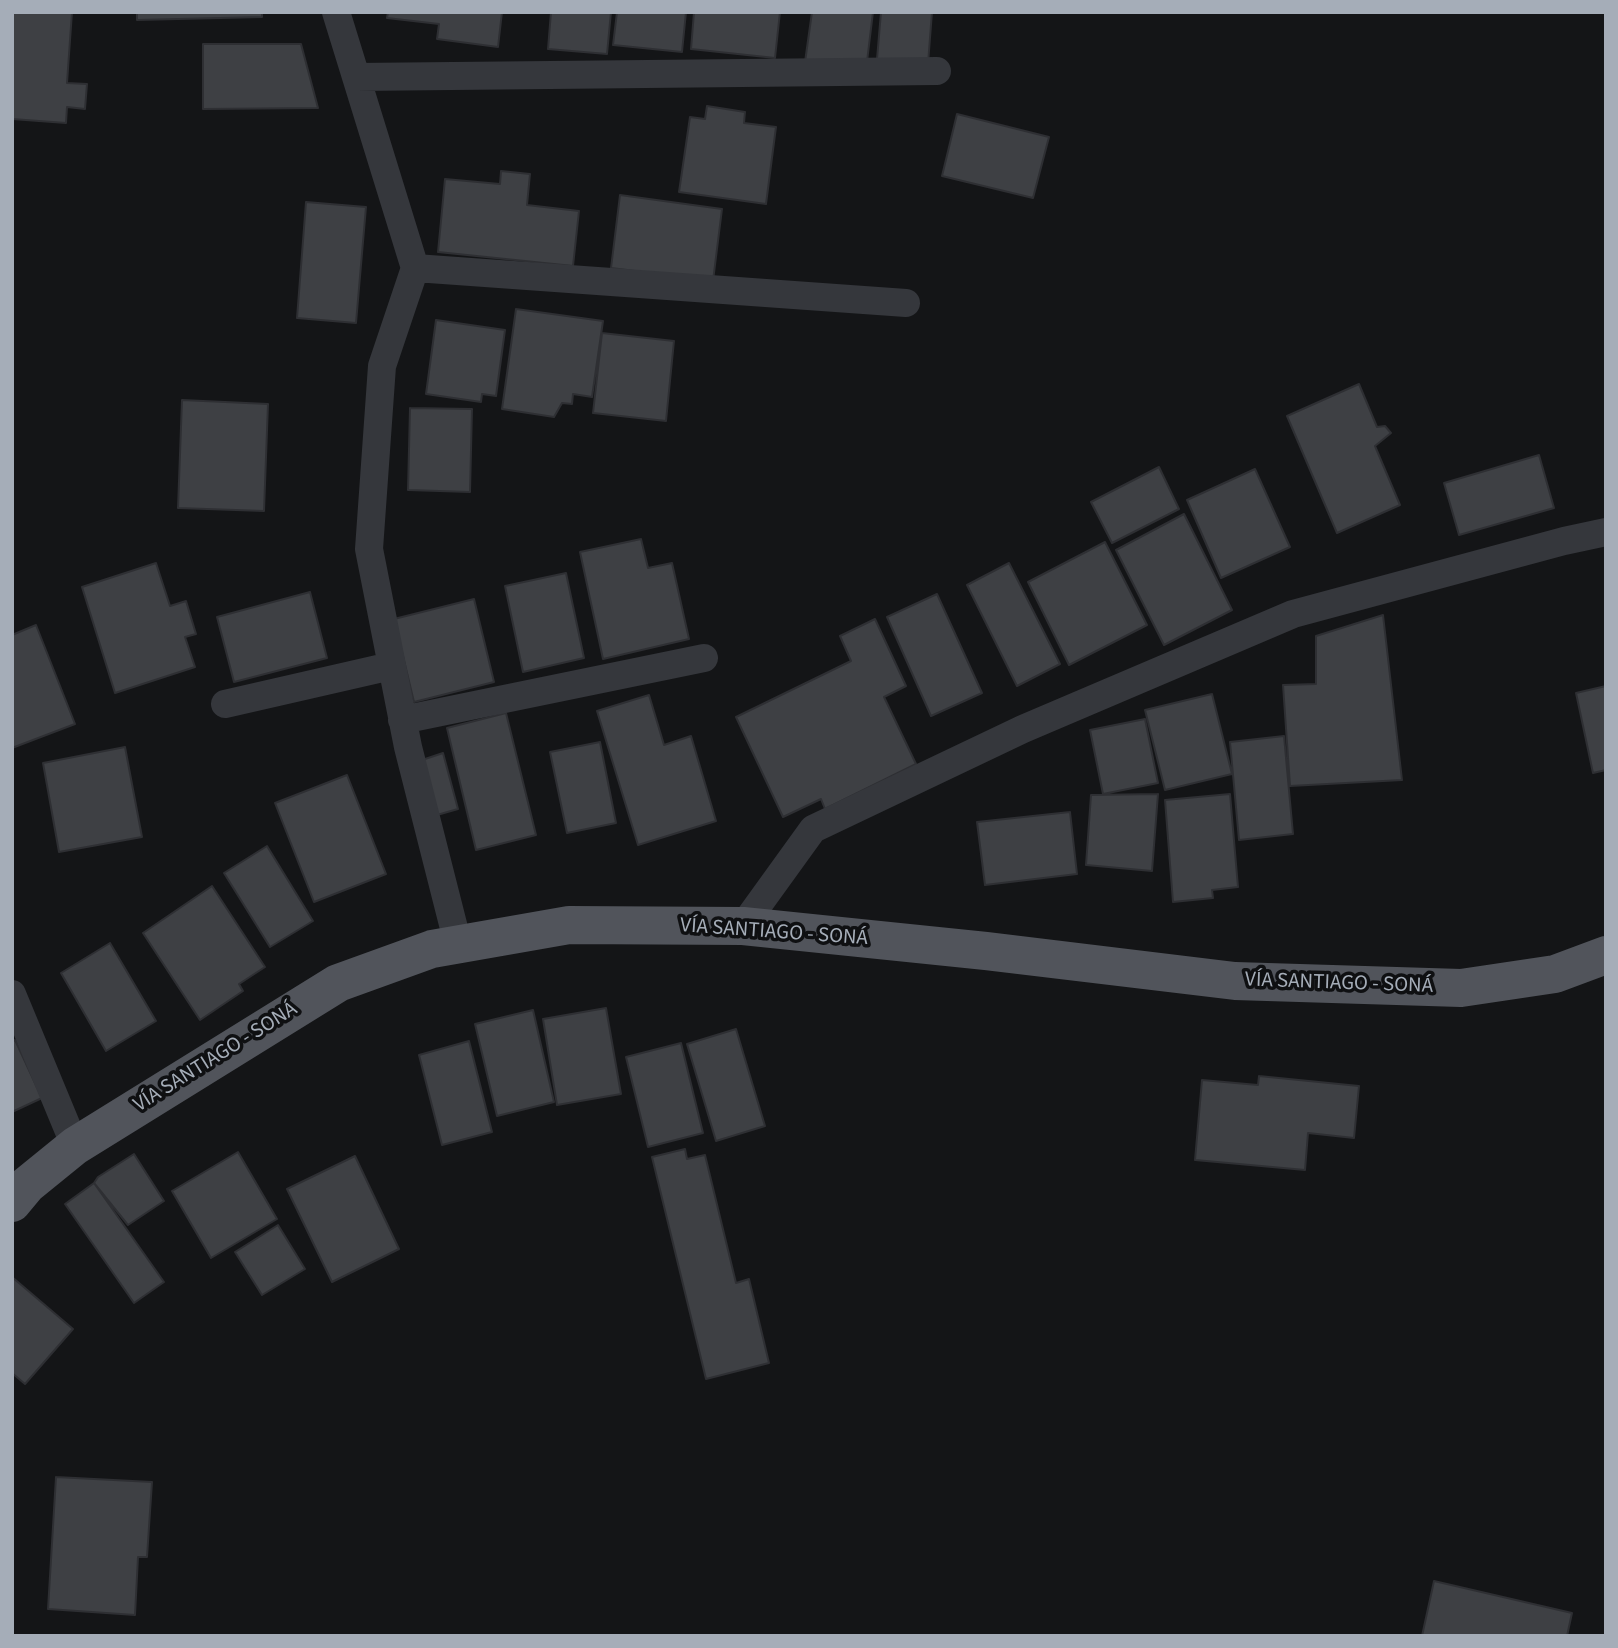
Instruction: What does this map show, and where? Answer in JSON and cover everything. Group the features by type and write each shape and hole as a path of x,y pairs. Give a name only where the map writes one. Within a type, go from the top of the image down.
{"main road":[{"name":"VÍA SANTIAGO - SONÁ","path":"12,1203 27,1185 75,1146 338,983 432,948 569,925 743,926 986,951 1235,981 1447,988 1555,974 1606,955"}],"street":[{"path":"336,12 415,268 382,366 369,549 402,720 458,944"},
{"path":"356,77 937,71"},
{"path":"415,268 906,303"},
{"path":"743,926 813,829 1023,729 1293,614 1606,532"},
{"path":"402,720 704,658"},
{"path":"225,704 391,666"},
{"path":"12,994 75,1146"}],"building":[{"path":"12,12 72,12 67,83 87,84 85,109 67,107 66,123 12,119"},
{"path":"137,12 262,12 262,17 137,20"},
{"path":"388,12 502,12 498,47 437,39 439,24 387,18"},
{"path":"551,12 611,12 607,54 548,49"},
{"path":"617,12 686,12 682,52 613,45"},
{"path":"694,12 780,12 775,58 691,49"},
{"path":"812,12 873,12 866,70 805,62"},
{"path":"881,12 932,12 928,64 877,59"},
{"path":"203,44 301,44 318,108 203,109"},
{"path":"707,106 745,112 744,123 776,127 766,204 679,192 690,117 705,119"},
{"path":"957,114 1049,137 1033,198 942,176"},
{"path":"501,171 530,174 527,205 579,211 573,266 438,252 445,179 500,184"},
{"path":"620,195 722,209 713,281 611,268"},
{"path":"306,202 366,207 356,323 297,318"},
{"path":"516,309 603,321 592,397 573,394 572,404 562,403 554,417 502,409"},
{"path":"436,320 505,330 496,396 482,394 481,402 426,394"},
{"path":"602,333 674,341 666,421 593,413"},
{"path":"1359,384 1377,427 1385,426 1391,433 1375,446 1400,505 1337,533 1287,416"},
{"path":"182,400 268,404 264,511 178,508"},
{"path":"410,408 472,409 470,492 408,490"},
{"path":"1539,455 1554,508 1459,535 1444,483"},
{"path":"1159,467 1179,509 1112,543 1091,502"},
{"path":"1255,469 1290,547 1221,578 1187,500"},
{"path":"1184,514 1232,610 1164,645 1116,550"},
{"path":"641,539 648,568 672,563 689,639 603,659 580,552"},
{"path":"1105,542 1147,625 1069,665 1028,582"},
{"path":"156,563 170,606 186,601 196,634 185,637 195,667 115,693 82,587"},
{"path":"1009,563 1060,664 1017,686 967,585"},
{"path":"566,573 584,658 523,672 505,586"},
{"path":"310,592 327,658 234,682 217,617"},
{"path":"937,594 982,693 931,716 887,617"},
{"path":"474,599 494,682 414,702 394,619"},
{"path":"1383,615 1402,780 1290,786 1283,685 1316,684 1316,636"},
{"path":"875,619 906,686 884,697 916,764 825,809 821,799 783,817 736,717 851,661 840,636"},
{"path":"36,625 75,724 12,748 12,635"},
{"path":"1606,686 1606,770 1593,773 1576,693"},
{"path":"1212,694 1232,774 1165,790 1145,710"},
{"path":"649,695 664,745 691,736 716,821 638,845 597,711"},
{"path":"506,713 536,835 476,850 447,728"},
{"path":"1145,719 1158,783 1103,794 1090,730"},
{"path":"1284,736 1293,834 1239,840 1230,742"},
{"path":"600,742 616,823 567,833 550,752"},
{"path":"125,747 142,837 59,852 43,763"},
{"path":"443,753 458,809 437,815 422,760"},
{"path":"347,775 386,874 314,902 275,803"},
{"path":"1158,794 1152,871 1086,865 1091,795"},
{"path":"1230,794 1238,887 1212,890 1213,898 1173,902 1165,800"},
{"path":"1070,812 1077,874 985,885 977,822"},
{"path":"267,846 313,921 270,947 224,873"},
{"path":"212,886 265,967 239,984 243,991 200,1020 143,933"},
{"path":"110,943 156,1021 106,1051 61,973"},
{"path":"606,1008 621,1094 557,1105 543,1019"},
{"path":"533,1010 554,1102 497,1116 475,1024"},
{"path":"736,1029 765,1126 716,1141 687,1044"},
{"path":"15,1040 42,1098 12,1112 12,1042"},
{"path":"469,1041 492,1132 442,1145 419,1055"},
{"path":"681,1043 703,1133 648,1147 626,1057"},
{"path":"1259,1076 1359,1086 1354,1138 1308,1133 1305,1170 1195,1160 1202,1080 1258,1085"},
{"path":"685,1149 687,1159 705,1155 736,1283 749,1279 769,1363 706,1379 652,1157"},
{"path":"238,1152 277,1219 211,1258 172,1191"},
{"path":"134,1154 164,1201 128,1225 94,1183 98,1177"},
{"path":"355,1156 399,1249 332,1282 287,1189"},
{"path":"94,1183 164,1282 134,1303 65,1204"},
{"path":"278,1225 305,1269 262,1295 235,1252"},
{"path":"12,1277 73,1329 25,1384 12,1373"},
{"path":"56,1477 152,1482 147,1557 138,1557 135,1615 48,1609"},
{"path":"1434,1581 1572,1613 1567,1636 1422,1636"}]}
